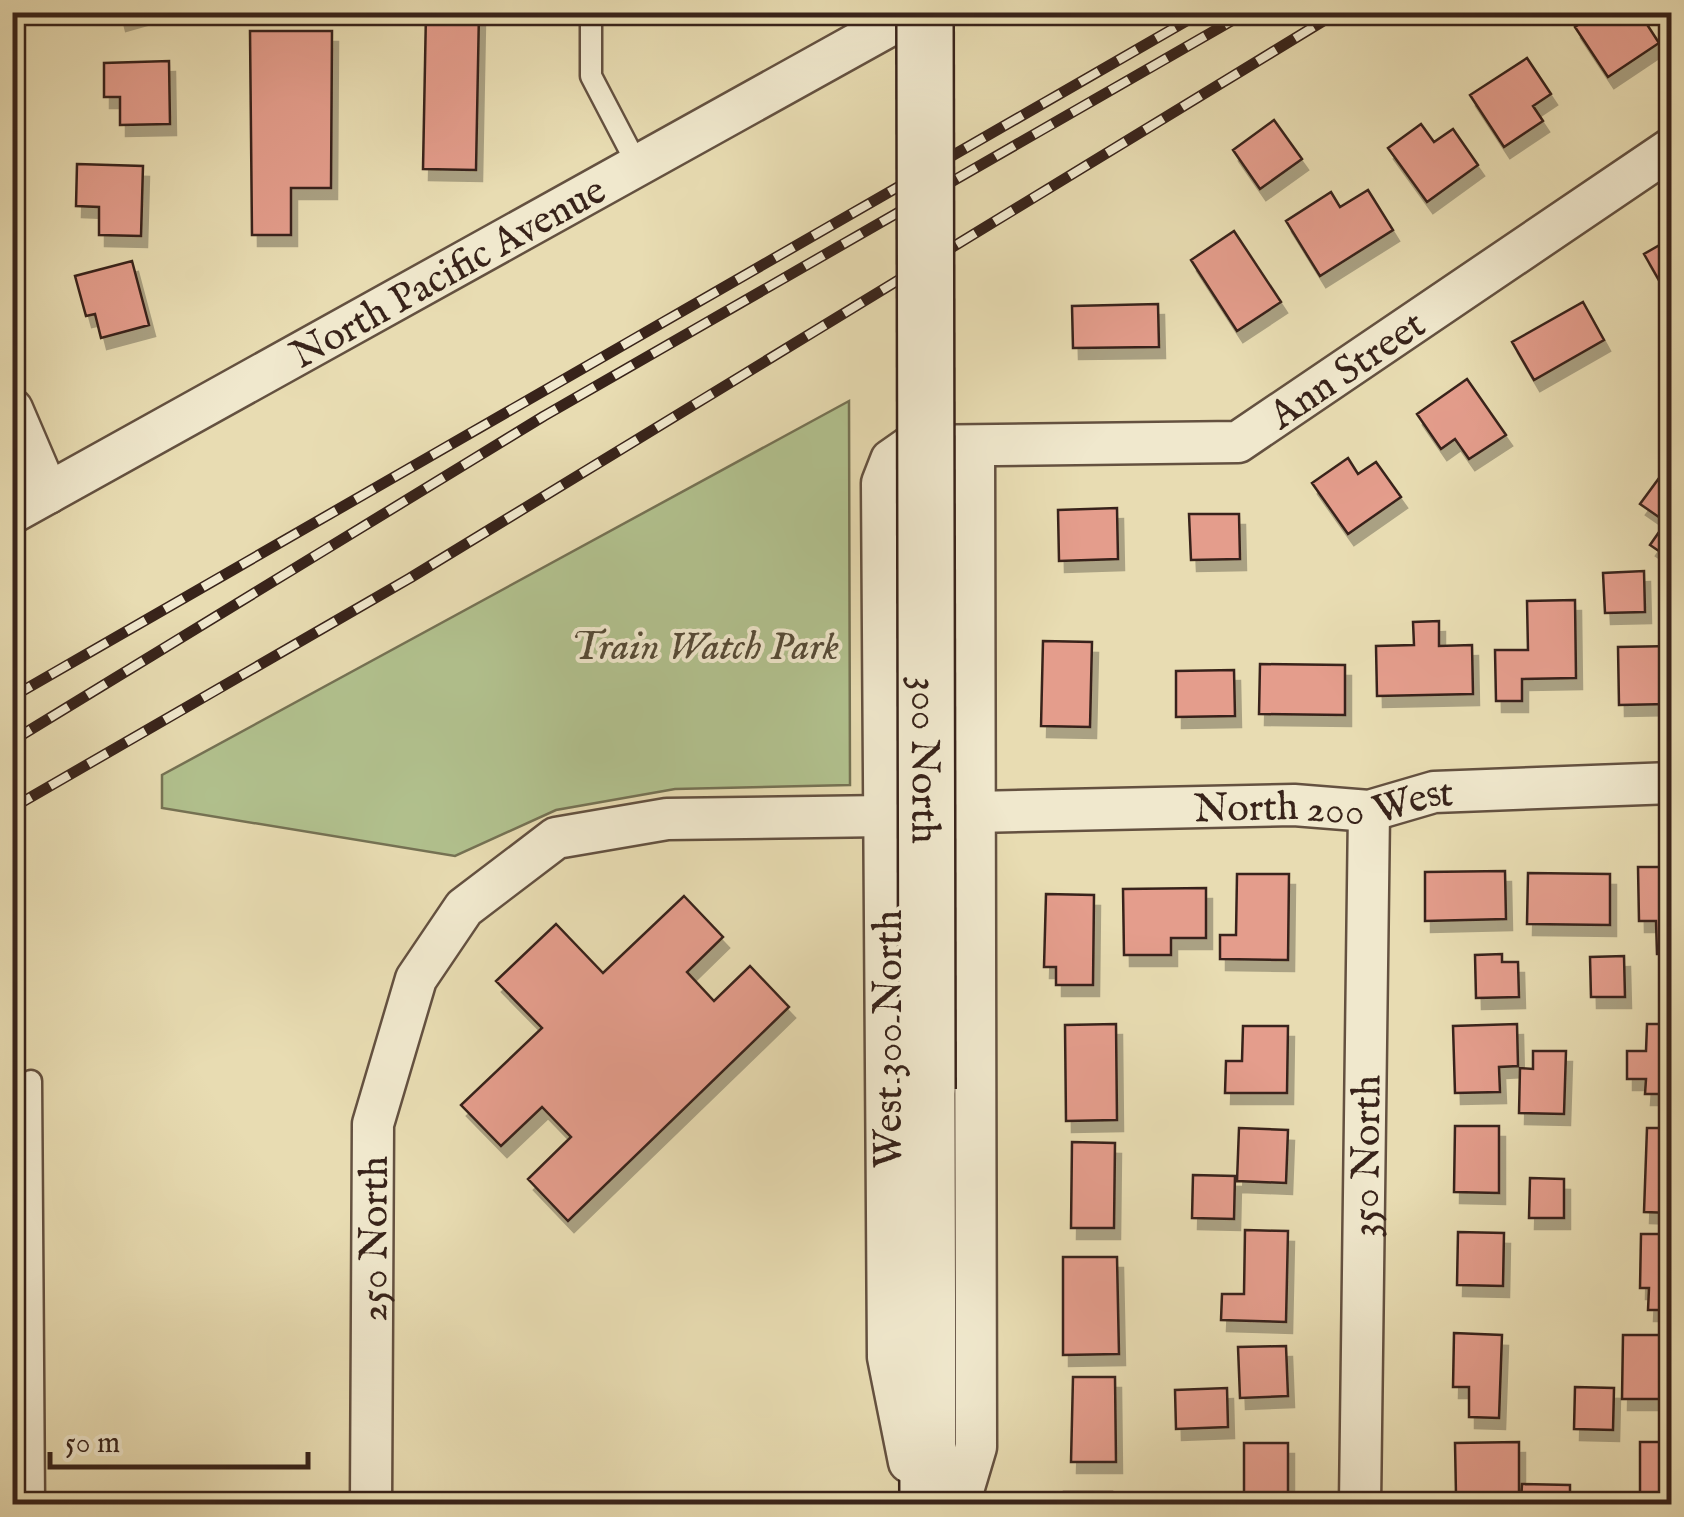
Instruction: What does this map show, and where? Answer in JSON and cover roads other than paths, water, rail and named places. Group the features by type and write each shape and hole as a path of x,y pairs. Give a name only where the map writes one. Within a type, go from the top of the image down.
{"main road":[{"name":"300 North","path":"899,17 927,1090 928,1504"}],"street":[{"name":"North Pacific Avenue","path":"12,513 899,17"},
{"name":"Ann Street","path":"974,446 1238,442 1672,148"},
{"path":"12,409 48,493"},
{"name":"West 300 North","path":"914,1504 905,1432 888,1357 882,484 891,460 912,446 974,446"},
{"path":"959,1504 976,1447 974,446"},
{"name":"North 200 West","path":"975,812 1294,804 1369,810 1434,792 1672,783"},
{"name":"350 North","path":"1360,1504 1369,810"},
{"name":"250 North","path":"371,1504 373,1124 416,979 464,908 556,838 666,819 884,816"}],"lane":[{"path":"590,12 591,76 638,166"},
{"path":"22,1086 34,1504"}],"railway":[{"path":"12,697 1202,12"},
{"path":"12,741 544,416 1247,12"},
{"path":"12,808 410,578 1338,12"}],"park label":[{"name":"Train Watch Park","path":"705,645"}]}
